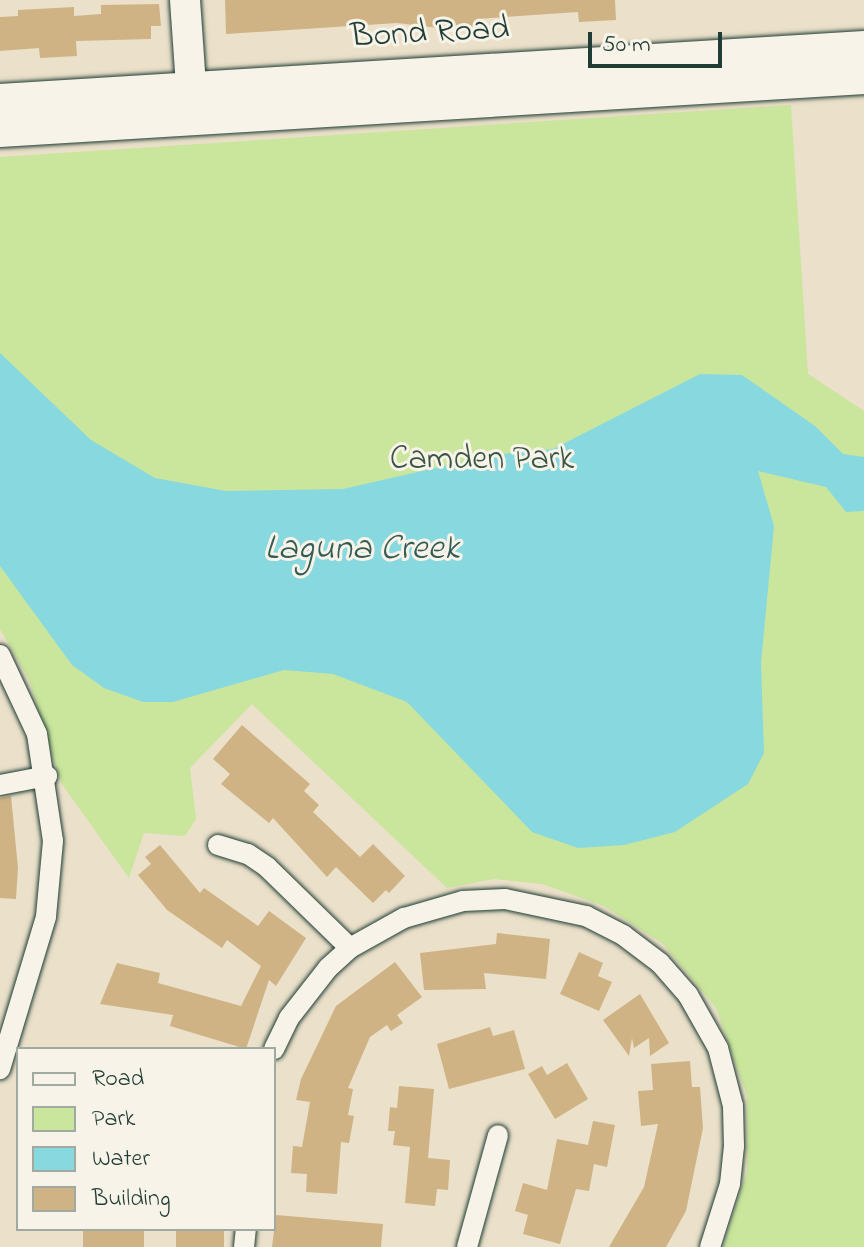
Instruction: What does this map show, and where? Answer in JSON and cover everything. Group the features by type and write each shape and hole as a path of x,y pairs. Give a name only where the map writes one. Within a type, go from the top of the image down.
{"main road":[{"name":"Bond Road","path":"0,131 191,101 864,47"},
{"name":"Bond Road","path":"0,100 191,101 864,78"}],"street":[{"path":"185,0 191,101"},
{"path":"0,655 23,699 47,776 53,841 46,917 0,1069"},
{"path":"0,785 47,776"},
{"path":"218,845 248,854 267,867 350,948"},
{"path":"275,1047 302,1000 350,948 423,910 505,899 586,916 643,949 700,1012 729,1086 732,1175 710,1247"},
{"path":"467,1247 498,1135"}],"green space":[{"name":"Camden Park","path":"791,105 808,374 864,411 864,1247 723,1247 747,1171 747,1096 716,1008 663,944 604,906 542,884 494,879 447,888 252,704 190,768 196,819 185,836 144,833 129,878 61,783 29,680 0,629 0,157"}],"water":[{"name":"Laguna Creek","path":"0,353 91,440 155,478 226,491 343,489 492,455 553,449 700,374 742,375 815,426 843,454 864,457 864,511 846,512 826,487 758,471 774,526 761,663 764,753 748,784 675,832 624,845 578,848 532,832 407,702 333,674 284,670 173,702 143,702 104,688 72,665 0,566"}],"building":[{"path":"225,0 615,0 616,20 579,22 578,12 477,19 477,26 439,28 397,23 226,34"},
{"path":"159,4 161,26 151,26 151,39 76,41 77,56 40,58 39,48 0,51 0,17 18,16 18,10 74,7 74,16 101,14 101,5"},
{"path":"242,725 310,784 304,791 319,805 313,812 360,857 373,844 405,876 389,893 386,890 373,903 336,867 327,877 273,818 269,823 221,784 230,774 213,759"},
{"path":"11,796 18,868 16,899 0,898 0,798"},
{"path":"160,845 200,893 204,888 258,926 269,911 306,938 276,986 269,980 247,1047 170,1026 173,1015 100,1004 117,963 160,973 158,983 241,1006 261,966 227,940 222,948 167,910 138,875 151,864 145,857"},
{"path":"497,933 550,939 546,979 484,973 486,989 424,990 420,953 496,944"},
{"path":"579,952 603,963 598,976 612,982 599,1011 560,994"},
{"path":"395,962 422,997 397,1015 403,1023 391,1031 387,1025 370,1037 348,1088 353,1089 348,1115 354,1116 349,1143 341,1142 337,1194 306,1192 307,1174 291,1173 293,1146 302,1147 310,1102 296,1100 301,1079 336,1006"},
{"path":"640,994 669,1043 650,1056 649,1038 634,1048 632,1038 629,1056 603,1020"},
{"path":"490,1027 493,1036 514,1030 525,1069 449,1089 437,1044"},
{"path":"690,1061 692,1087 700,1087 703,1128 686,1211 666,1247 609,1247 644,1187 658,1124 641,1126 638,1091 653,1090 651,1064"},
{"path":"567,1063 588,1099 555,1119 528,1074 542,1066 547,1075"},
{"path":"399,1086 434,1089 428,1158 450,1160 448,1190 437,1189 435,1206 405,1203 410,1147 393,1145 395,1131 388,1131 390,1107 397,1108"},
{"path":"593,1121 615,1125 607,1167 594,1164 589,1191 576,1189 560,1244 523,1234 528,1215 515,1211 523,1183 547,1190 557,1139 588,1145"},
{"path":"276,1215 383,1224 381,1247 272,1247"},
{"path":"83,1231 144,1231 144,1247 83,1247"},
{"path":"176,1231 224,1231 224,1247 176,1247"}]}
